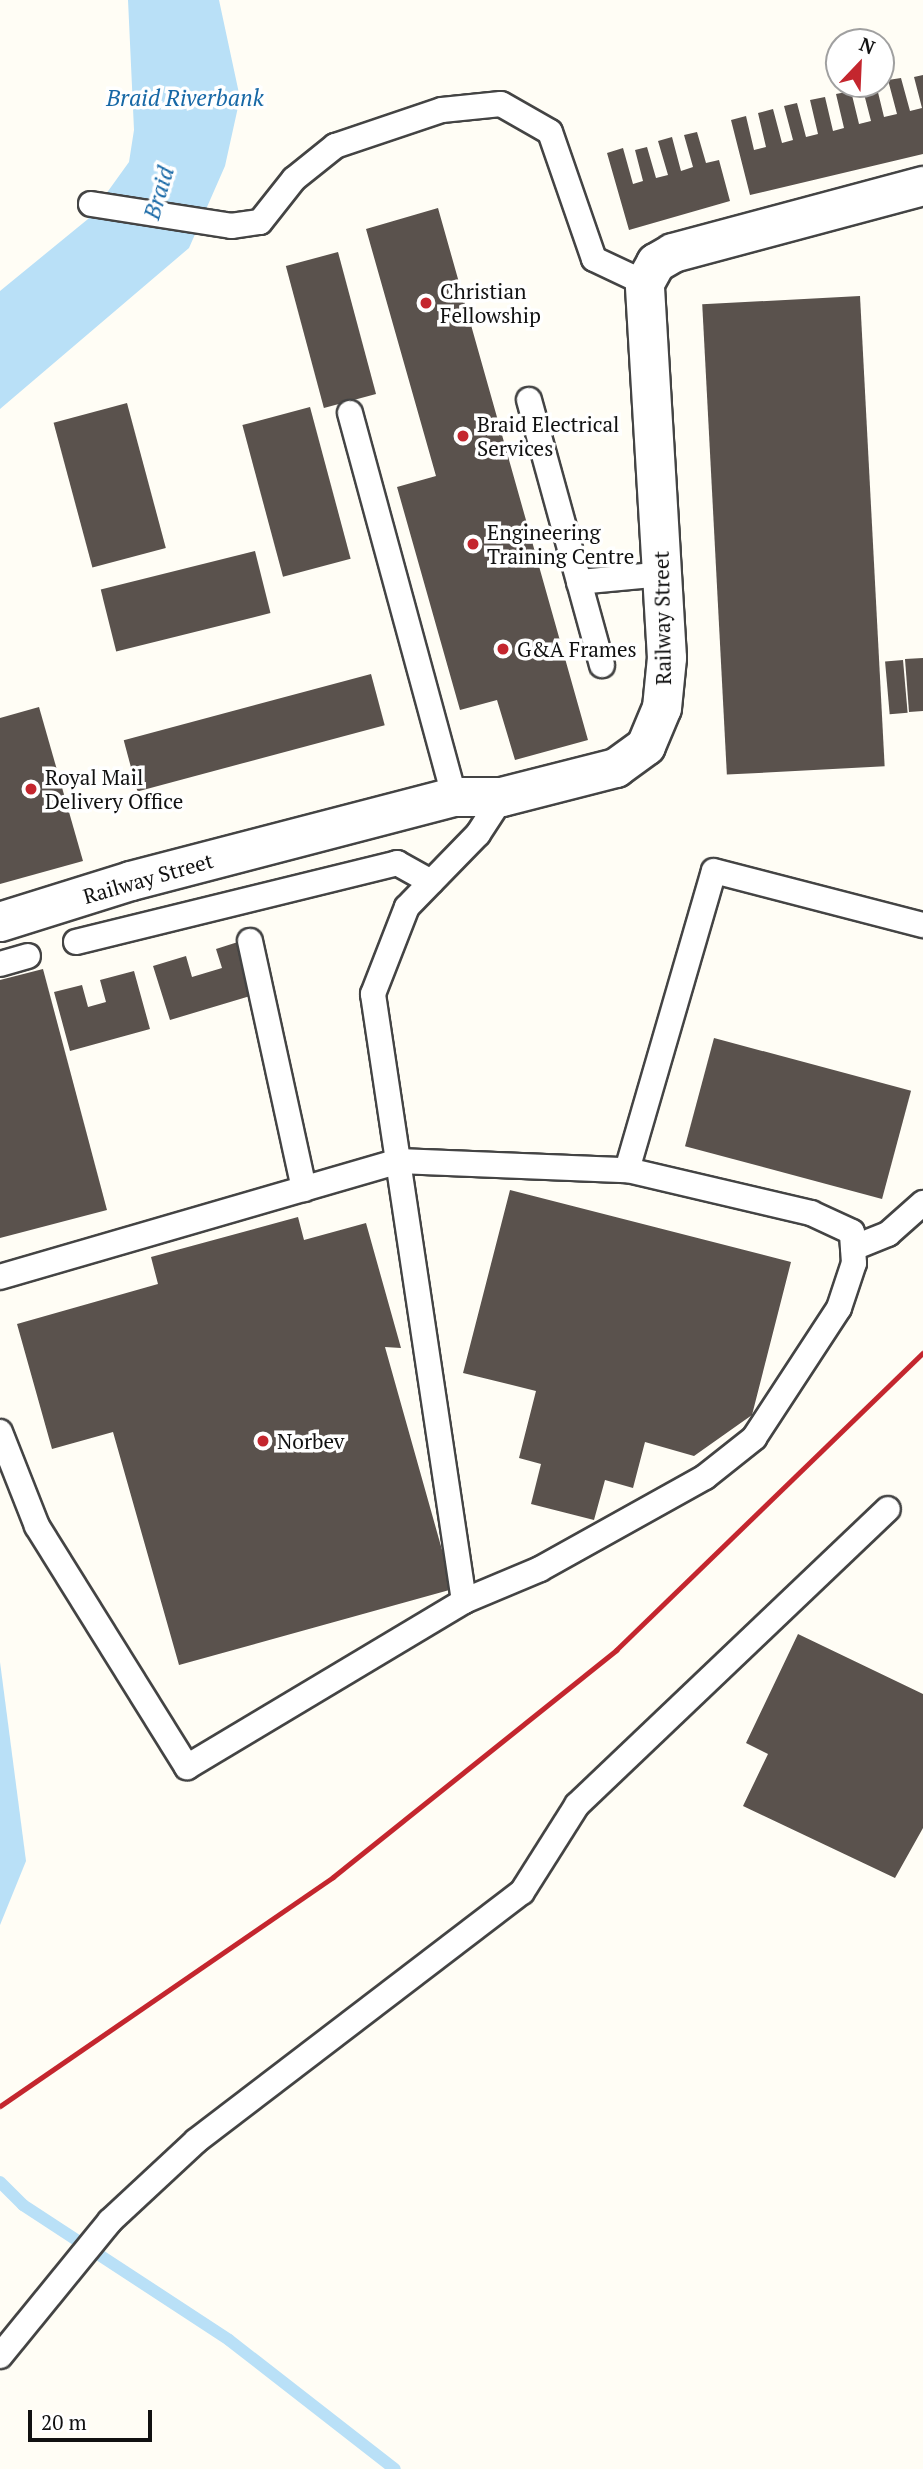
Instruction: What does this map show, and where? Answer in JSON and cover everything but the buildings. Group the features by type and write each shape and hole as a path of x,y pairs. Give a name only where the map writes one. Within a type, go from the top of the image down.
{"street":[{"path":"645,283 656,263 673,253 923,186"},
{"name":"Railway Street","path":"0,922 131,881 454,797 502,797 616,768 646,746 662,708 666,670 664,574 645,283"}],"lane":[{"path":"91,204 207,223 260,222 294,178 335,146 366,132 472,103 501,104 550,132 594,259 645,283"},
{"path":"528,400 602,665"},
{"path":"350,414 454,797"},
{"path":"579,582 664,574"},
{"path":"464,1601 373,994 407,907 478,834 502,797"},
{"path":"76,942 397,863 431,881"},
{"path":"626,1170 714,871 923,925"},
{"path":"250,941 304,1189"},
{"path":"0,964 28,956"},
{"path":"0,1277 398,1161 626,1170 811,1213 852,1232 854,1263 839,1308 754,1438 705,1477 540,1569 464,1601 187,1767 37,1526 0,1432"},
{"path":"853,1248 888,1234 923,1203"},
{"path":"0,2356 110,2221 196,2141 522,1892 577,1805 888,1509"}],"water":[{"name":"Braid Riverbank","path":"128,0 219,0 240,98 225,166 189,248 0,409 0,291 88,219 129,162 134,130"},
{"path":"0,1662 26,1861 0,1925"}],"waterway":[{"path":"0,2182 23,2205 229,2340 395,2469"}],"railway":[{"path":"0,2106 333,1877 616,1650 923,1353"}],"place":[{"name":"Christian Fellowship","path":"426,303"},
{"name":"Braid Electrical Services","path":"463,436"},
{"name":"Engineering Training Centre","path":"473,544"},
{"name":"G&A Frames","path":"503,649"},
{"name":"Royal Mail Delivery Office","path":"31,789"},
{"name":"Norbev","path":"263,1441"}],"water label":[{"name":"Braid","path":"159,193"}]}
